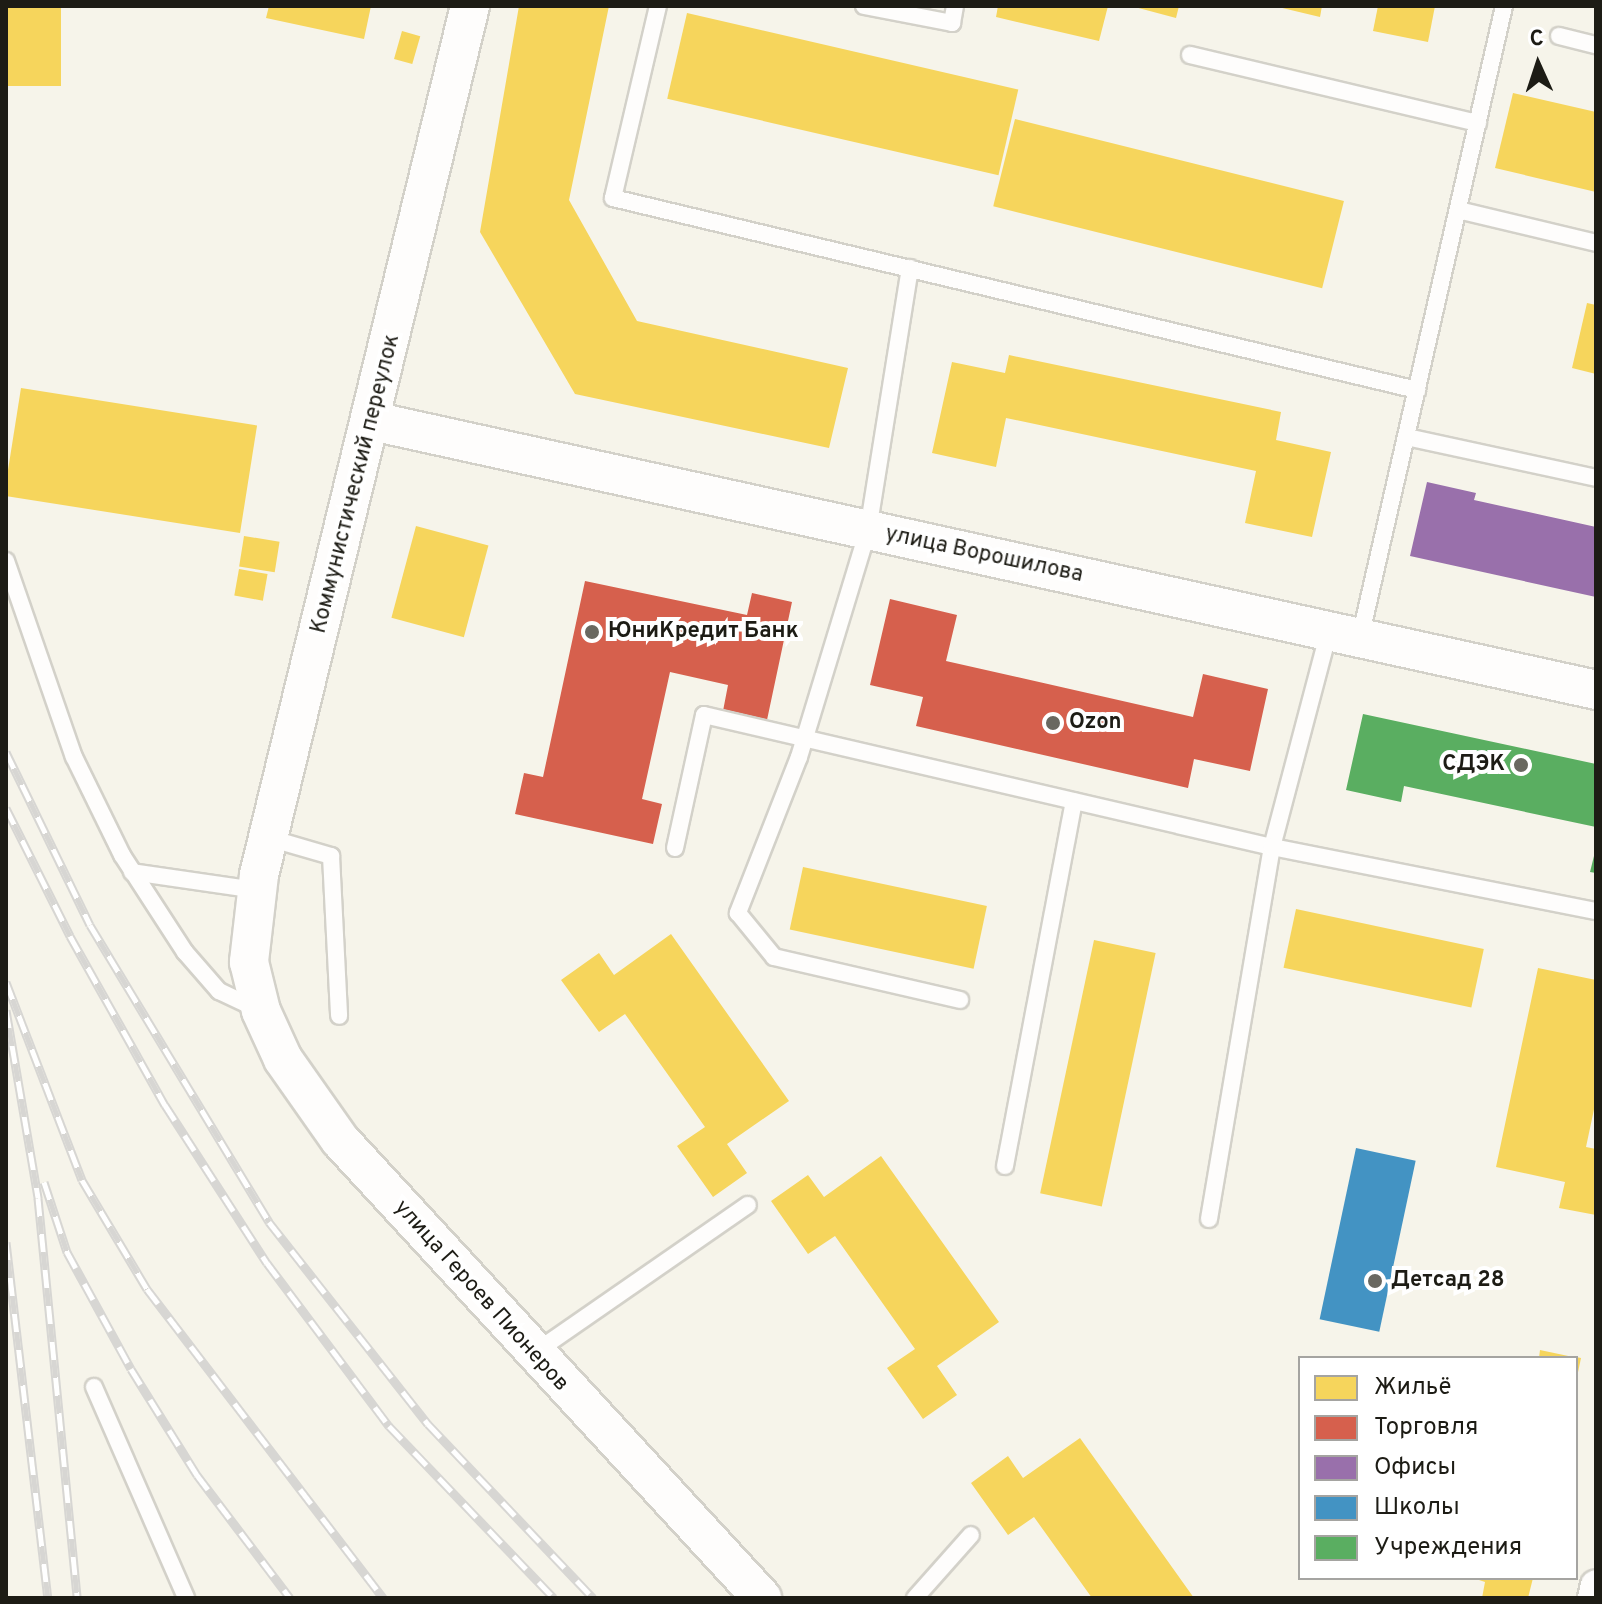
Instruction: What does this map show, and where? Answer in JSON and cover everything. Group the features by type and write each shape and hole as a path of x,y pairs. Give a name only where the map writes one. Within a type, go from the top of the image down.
{"street":[{"name":"Коммунистический переулок","path":"249,962 256,890 470,6"},
{"name":"улица Ворошилова","path":"372,421 1596,690"},
{"name":"улица Героев Пионеров","path":"249,962 261,1011 312,1105 533,1354 762,1598"},
{"path":"1593,1598 1596,1585"}],"lane":[{"path":"658,6 613,198 1417,390"},
{"path":"864,6 952,23 955,6"},
{"path":"1209,1219 1272,847 1407,437 1504,6"},
{"path":"1559,36 1596,45"},
{"path":"1190,55 1478,123"},
{"path":"1458,210 1596,243"},
{"path":"910,268 868,530 805,738 738,913 774,957 960,1000"},
{"path":"1407,437 1596,478"},
{"path":"6,561 74,757 132,872 185,952 219,991 236,1003 261,1011"},
{"path":"675,848 704,715 1272,847 1596,911"},
{"path":"1005,1166 1074,801"},
{"path":"269,838 331,856 339,1016"},
{"path":"132,872 256,890"},
{"path":"533,1354 748,1205"},
{"path":"94,1387 186,1598"},
{"path":"915,1598 971,1535"}],"building: Жильё":[{"path":"6,6 61,6 61,86 6,86"},
{"path":"269,6 371,6 364,39 266,18"},
{"path":"519,6 609,6 569,200 637,321 848,368 829,448 575,394 480,232"},
{"path":"998,6 1108,6 1099,41 996,17"},
{"path":"1131,6 1179,6 1176,18"},
{"path":"1274,6 1322,6 1320,17"},
{"path":"1378,6 1435,6 1428,42 1373,31"},
{"path":"687,13 1018,89 998,175 667,99"},
{"path":"402,31 420,36 412,64 394,59"},
{"path":"1513,93 1596,112 1596,192 1495,168"},
{"path":"1015,119 1344,201 1322,288 993,206"},
{"path":"1587,303 1596,305 1596,374 1572,368"},
{"path":"1009,355 1281,412 1276,440 1331,452 1312,537 1245,523 1256,471 1006,418 996,467 932,453 952,362 1005,373"},
{"path":"21,388 257,425 240,533 6,496"},
{"path":"416,526 488,545 464,637 391,618"},
{"path":"244,536 280,542 275,572 239,567"},
{"path":"239,569 268,574 263,601 234,596"},
{"path":"803,867 987,906 974,969 790,930"},
{"path":"1296,909 1484,949 1471,1008 1284,968"},
{"path":"671,934 789,1101 727,1144 747,1173 713,1197 677,1146 705,1127 625,1014 599,1032 561,980 599,953 614,975"},
{"path":"1094,940 1156,953 1102,1206 1040,1193"},
{"path":"1538,968 1596,980 1596,1100 1586,1147 1596,1149 1596,1215 1559,1208 1565,1182 1496,1167"},
{"path":"881,1156 999,1322 937,1366 957,1395 923,1419 887,1368 915,1349 835,1236 808,1254 771,1201 808,1175 824,1197"},
{"path":"1540,1350 1568,1356 1539,1356"},
{"path":"1080,1438 1194,1598 1092,1598 1034,1517 1008,1535 971,1483 1008,1456 1023,1478"},
{"path":"1479,1580 1532,1580 1528,1598 1482,1598 1485,1582"}],"building: Торговля":[{"path":"585,581 747,615 752,593 792,602 767,720 723,711 728,685 670,672 642,799 662,804 653,844 515,814 524,773 543,777"},
{"path":"890,599 957,615 946,661 1193,717 1203,674 1268,689 1250,771 1194,759 1188,788 916,726 923,697 870,685"}],"building: Офисы":[{"path":"1427,482 1476,493 1474,500 1596,527 1596,597 1410,556"}],"building: Школы":[{"path":"1356,1148 1416,1161 1379,1332 1320,1319"}],"building: Учреждения":[{"path":"1363,714 1596,764 1596,827 1404,786 1401,802 1346,790"},
{"path":"1596,852 1596,873 1590,872"}],"railway":[{"path":"6,752 90,925 269,1222 428,1424 593,1598"},
{"path":"6,808 70,936 165,1105 267,1263 389,1426 554,1598"},
{"path":"6,982 82,1180 147,1289 383,1598"},
{"path":"6,1010 38,1198 77,1598"},
{"path":"44,1182 67,1252 131,1369 197,1475 290,1598"},
{"path":"6,1242 48,1598"}],"place":[{"name":"ЮниКредит Банк","path":"592,632"},
{"name":"Ozon","path":"1053,723"},
{"name":"СДЭК","path":"1521,765"},
{"name":"Детсад 28","path":"1375,1281"}]}
